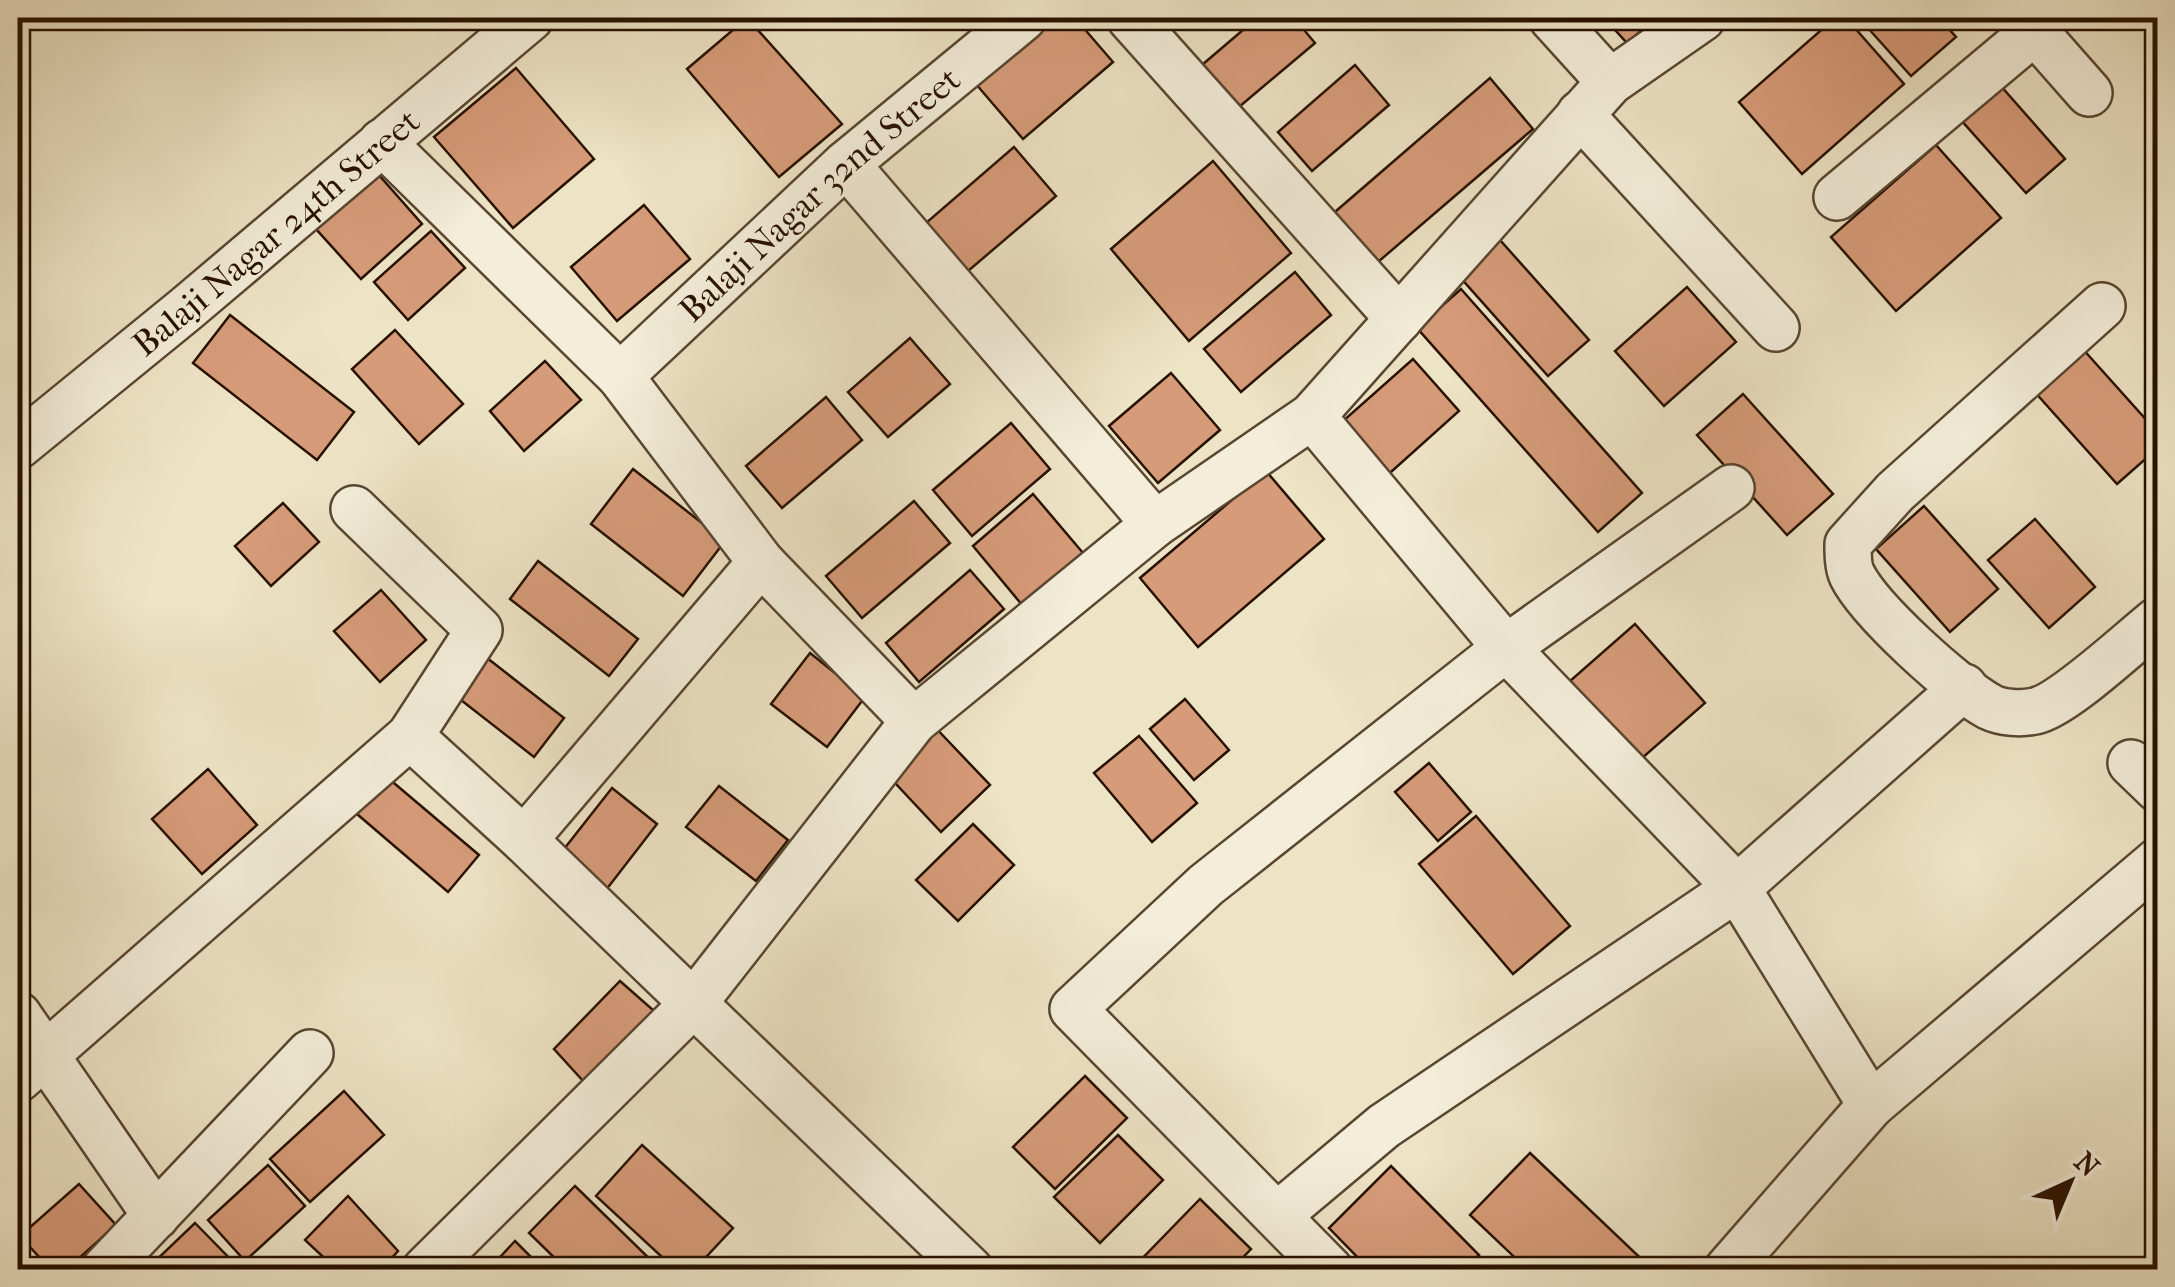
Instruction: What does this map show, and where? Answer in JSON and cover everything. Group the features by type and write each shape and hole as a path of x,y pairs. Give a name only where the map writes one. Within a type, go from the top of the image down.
{"street":[{"name":"Balaji Nagar 24th Street","path":"18,446 530,18"},
{"name":"Balaji Nagar 32nd Street","path":"620,376 846,164 1023,18"},
{"path":"1130,18 1399,320"},
{"path":"1552,18 1595,98 1776,328"},
{"path":"425,1270 692,1004 914,721 1155,524 1312,416 1595,98 1702,18"},
{"path":"1837,197 2029,24 2089,93"},
{"path":"382,142 620,376 761,562 914,721"},
{"path":"846,164 1155,524"},
{"path":"2102,306 1895,492 1848,544 1850,573 1878,609 1930,660 1992,708 2019,713 2038,711 2062,700 2158,620"},
{"path":"1312,416 1506,648 1736,888 1871,1104"},
{"path":"1330,1270 1073,1009 1206,884 1506,648 1730,488"},
{"path":"32,1066 410,736 479,630 354,510"},
{"path":"524,840 761,562"},
{"path":"1278,1215 1384,1126 1736,888 1964,687"},
{"path":"410,736 524,840 961,1267"},
{"path":"1727,1270 1871,1104 2158,861"},
{"path":"18,1015 32,1066 156,1216"},
{"path":"104,1270 310,1052"}],"building":[{"path":"747,18 842,124 779,177 687,69"},
{"path":"1052,18 1075,18 1113,62 1023,139 975,83"},
{"path":"1257,18 1294,18 1315,43 1239,107 1202,65"},
{"path":"1604,18 1656,18 1627,43"},
{"path":"1835,18 1846,18 1904,84 1802,174 1739,102"},
{"path":"1859,18 1939,18 1956,37 1911,76"},
{"path":"1355,65 1389,105 1312,171 1278,132"},
{"path":"516,68 594,159 513,228 434,137"},
{"path":"1490,78 1533,129 1371,268 1328,218"},
{"path":"2000,85 2065,159 2026,193 1961,120"},
{"path":"1936,145 2001,218 1896,311 1831,237"},
{"path":"1014,147 1056,196 961,277 919,229"},
{"path":"1213,161 1291,253 1189,341 1111,249"},
{"path":"378,174 422,224 361,279 316,229"},
{"path":"644,205 690,259 617,321 571,267"},
{"path":"431,231 465,268 408,320 374,282"},
{"path":"1500,240 1589,340 1548,376 1459,276"},
{"path":"1295,272 1331,315 1241,392 1204,349"},
{"path":"1687,287 1736,342 1664,406 1615,351"},
{"path":"1461,289 1642,493 1598,532 1417,328"},
{"path":"230,315 354,412 317,460 193,363"},
{"path":"395,330 463,404 419,444 352,369"},
{"path":"910,338 950,384 888,437 848,392"},
{"path":"2081,347 2158,433 2158,448 2117,484 2033,390"},
{"path":"1413,359 1459,411 1381,481 1334,429"},
{"path":"545,361 581,400 524,451 490,411"},
{"path":"1171,373 1220,430 1158,483 1109,426"},
{"path":"1743,394 1833,494 1787,535 1697,435"},
{"path":"826,397 862,440 782,508 746,466"},
{"path":"1011,423 1050,469 972,536 933,490"},
{"path":"633,469 725,541 683,596 591,524"},
{"path":"1266,471 1324,539 1198,647 1140,578"},
{"path":"1033,494 1089,560 1028,612 973,546"},
{"path":"914,501 950,543 862,618 826,576"},
{"path":"283,503 319,542 271,586 235,546"},
{"path":"1924,506 1998,589 1950,632 1876,549"},
{"path":"2035,519 2095,587 2049,628 1988,560"},
{"path":"538,561 638,639 609,676 510,599"},
{"path":"970,570 1004,609 919,682 886,643"},
{"path":"381,590 426,640 380,682 334,631"},
{"path":"1635,624 1705,703 1641,759 1570,681"},
{"path":"810,653 865,697 827,747 771,704"},
{"path":"482,654 564,718 534,757 452,693"},
{"path":"1185,699 1229,750 1194,780 1150,729"},
{"path":"931,723 990,785 941,832 882,769"},
{"path":"1139,736 1197,803 1152,842 1094,773"},
{"path":"1429,763 1471,812 1438,841 1395,792"},
{"path":"208,769 257,825 202,874 152,819"},
{"path":"388,778 479,855 448,892 357,814"},
{"path":"719,786 788,840 756,881 686,827"},
{"path":"612,788 657,824 599,899 553,863"},
{"path":"1476,816 1570,926 1513,974 1419,864"},
{"path":"973,824 1014,865 958,921 916,880"},
{"path":"620,981 653,1010 653,1028 594,1093 554,1049"},
{"path":"1085,1076 1127,1118 1055,1189 1013,1147"},
{"path":"344,1091 384,1135 310,1202 270,1159"},
{"path":"1118,1135 1163,1180 1100,1243 1054,1197"},
{"path":"642,1145 733,1228 694,1270 676,1270 596,1196"},
{"path":"1530,1153 1653,1270 1528,1270 1470,1215"},
{"path":"268,1165 305,1206 245,1261 208,1220"},
{"path":"1391,1166 1479,1255 1464,1270 1370,1270 1329,1228"},
{"path":"79,1184 116,1225 66,1270 51,1270 20,1236"},
{"path":"575,1186 661,1270 567,1270 529,1233"},
{"path":"348,1196 398,1251 381,1270 337,1270 305,1240"},
{"path":"1200,1199 1251,1249 1231,1270 1131,1270"},
{"path":"195,1223 241,1270 155,1270 151,1265"},
{"path":"515,1241 544,1270 488,1270"}]}
